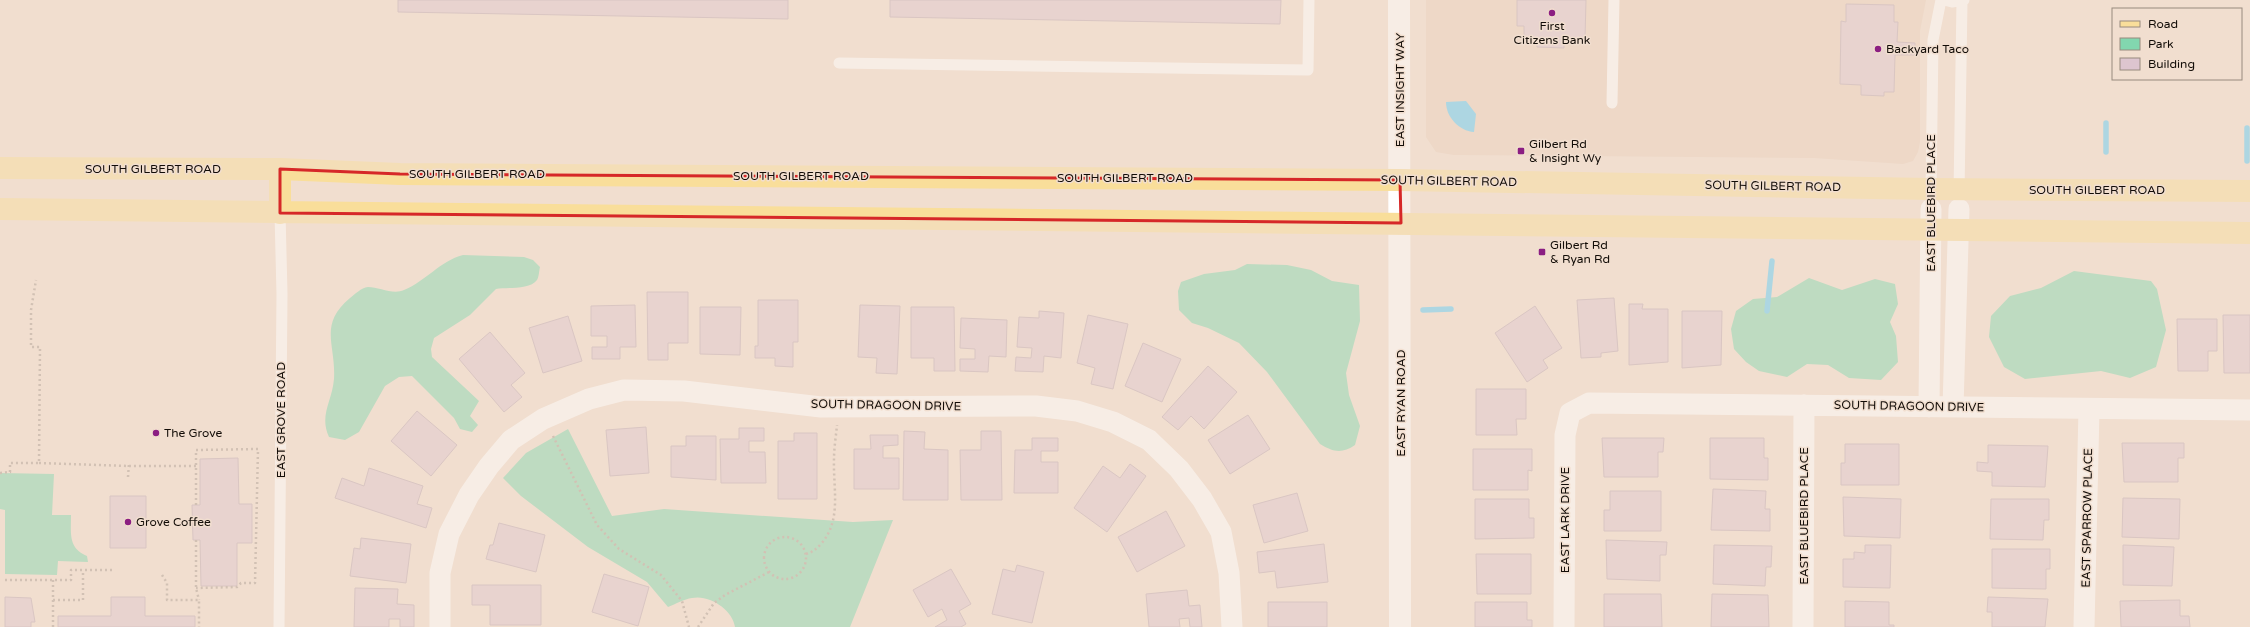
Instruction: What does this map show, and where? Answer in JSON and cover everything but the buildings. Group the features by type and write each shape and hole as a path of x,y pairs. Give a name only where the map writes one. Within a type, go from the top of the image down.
{"main road":[{"name":"SOUTH GILBERT ROAD","path":"0,168 280,169 408,174 1400,180 1931,209 1959,209 2250,233"},
{"path":"280,169 280,213"},
{"name":"SOUTH GILBERT ROAD","path":"0,210 1401,223 1959,209 2250,191"}],"street":[{"name":"EAST INSIGHT WAY","path":"1399,0 1400,180"},
{"name":"EAST RYAN ROAD","path":"1400,180 1400,627"},
{"name":"EAST BLUEBIRD PLACE","path":"1929,407 1931,209"},
{"path":"1953,407 1959,209"},
{"name":"SOUTH DRAGOON DRIVE","path":"440,627 440,573 449,534 469,496 489,466 511,440 538,422 589,399 624,390 684,391 838,407 1036,406 1077,411 1113,422 1150,440 1179,469 1202,500 1221,532 1229,573 1232,627"},
{"name":"SOUTH DRAGOON DRIVE","path":"1570,413 1589,403 2250,410"},
{"name":"EAST BLUEBIRD PLACE","path":"1803,627 1804,405"},
{"name":"EAST SPARROW PLACE","path":"2084,627 2089,408"},
{"name":"EAST LARK DRIVE","path":"1564,627 1565,435 1570,413"}],"lane":[{"path":"838,63 1308,70 1309,0"},
{"path":"1612,103 1614,0"},
{"name":"EAST BLUEBIRD PLACE","path":"1931,209 1933,40 1941,0"},
{"path":"1944,0 1952,2 1963,0 1959,209"},
{"name":"EAST GROVE ROAD","path":"279,627 282,294 280,213"}],"path":[{"path":"36,280 31,310 31,347 40,347 39,463"},
{"path":"806,554 813,552 830,534 836,504 834,459 838,407"},
{"path":"538,422 565,459 596,525 620,549 661,575 682,601 689,627"},
{"path":"196,505 196,450 258,449 255,583 241,583 238,587 196,588"},
{"path":"0,472 10,472 10,463 196,466"},
{"path":"128,465 128,477"},
{"path":"786,537 794,538 804,548 806,554 804,568 794,578 781,579 769,572 764,559 765,552 773,541 786,537"},
{"path":"196,540 196,588 199,600 199,627"},
{"path":"5,580 71,580 71,570 114,570"},
{"path":"53,600 83,600 83,570"},
{"path":"698,627 714,603 769,572"},
{"path":"162,575 166,583 167,600 199,600"},
{"path":"53,580 53,627"}],"highlighted area":[{"path":"280,169 400,174 1400,180 1401,223 280,213"}],"shaded area":[{"path":"1426,0 1926,0 1920,31 1920,142 1918,152 1913,161 1903,164 1814,158 1454,155 1436,152 1426,137"}],"green space":[{"path":"463,255 524,257 533,260 540,267 538,279 534,283 518,288 496,289 470,315 434,338 431,349 432,357 479,401 470,416 478,425 472,432 460,429 454,418 412,376 399,377 385,386 359,432 345,440 329,437 325,422 334,379 331,326 334,317 340,308 356,293 368,287 395,292 404,290 419,282 440,266"},
{"path":"1247,264 1287,265 1311,270 1332,281 1359,285 1360,321 1346,373 1349,395 1360,426 1355,445 1350,448 1338,451 1329,449 1320,444 1267,372 1239,343 1208,328 1192,323 1179,310 1178,291 1181,282 1204,274 1235,270"},
{"path":"2074,271 2151,281 2157,289 2166,330 2156,367 2130,378 2101,371 2025,379 2004,367 1989,337 1991,316 2010,296 2041,288"},
{"path":"1809,278 1842,290 1875,279 1895,284 1898,304 1890,322 1896,336 1898,362 1881,380 1849,378 1828,365 1807,364 1787,377 1759,371 1746,362 1734,349 1731,329 1736,311 1753,299 1777,297"},
{"path":"568,429 612,516 664,509 853,522 893,520 850,627 735,627 730,615 725,609 713,601 699,597 686,599 668,607 647,582 588,547 521,496 503,478 526,453"},
{"path":"0,473 54,474 52,515 71,515 72,540 76,549 87,556 88,562 58,561 57,575 5,574 5,510 0,509"}],"water":[{"path":"1466,101 1476,114 1474,132 1463,129 1454,122 1448,113 1446,102"}],"waterway":[{"path":"2106,123 2106,152"},
{"path":"2247,128 2247,161"},
{"path":"1767,311 1772,261"},
{"path":"1423,310 1451,309"}],"place":[{"name":"First Citizens Bank","path":"1552,13"},
{"name":"Backyard Taco","path":"1878,49"},
{"name":"Gilbert Rd & Insight Wy","path":"1521,151"},
{"name":"Gilbert Rd & Ryan Rd","path":"1542,252"},
{"name":"The Grove","path":"156,433"},
{"name":"Grove Coffee","path":"128,522"}]}
